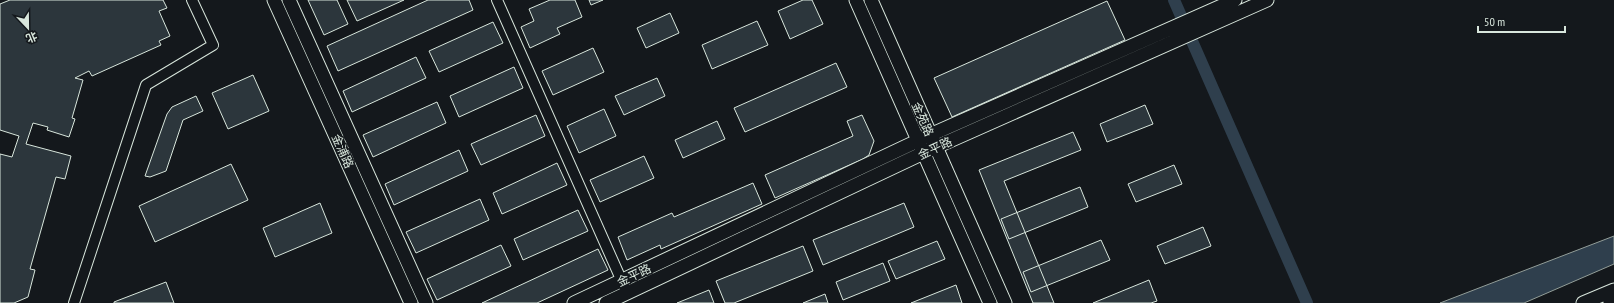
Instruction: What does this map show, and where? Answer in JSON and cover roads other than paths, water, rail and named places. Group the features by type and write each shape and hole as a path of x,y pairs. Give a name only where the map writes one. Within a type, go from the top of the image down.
{"street":[{"path":"74,303 146,85 212,45 192,0"},
{"name":"金浦路","path":"274,0 412,303"},
{"name":"金浦路","path":"290,0 426,303"},
{"path":"497,0 624,287"},
{"path":"856,0 917,141 990,303"},
{"name":"金苑路","path":"871,0 1005,303"},
{"name":"金平路","path":"606,303 624,287 917,141 1234,0"},
{"name":"金平路","path":"574,303 624,287 1267,0"},
{"path":"1583,303 1614,290"},
{"path":"1610,303 1614,302"}],"water":[{"path":"1614,236 1614,264 1524,303 1440,303"}],"waterway":[{"path":"1174,0 1307,303"}]}
